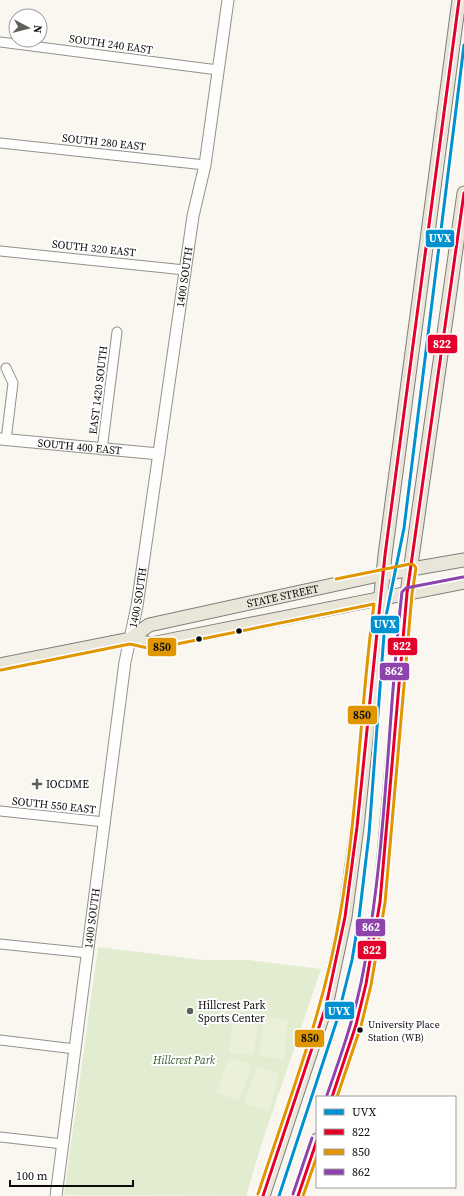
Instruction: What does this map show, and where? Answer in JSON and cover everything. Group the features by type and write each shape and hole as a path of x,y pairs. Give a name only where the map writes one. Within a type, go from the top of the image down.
{"main road":[{"path":"263,1196 326,1006 345,917 357,827 380,598 459,0"},
{"path":"332,1096 356,1025 366,984 380,902 407,593 464,193"},
{"name":"STATE STREET","path":"0,665 130,639 148,626 383,574 464,560"},
{"name":"STATE STREET","path":"130,639 151,644 464,582"},
{"path":"298,1196 316,1143"}],"street":[{"name":"1400 SOUTH","path":"56,1196 125,662 137,606 193,216 205,165 228,0"},
{"name":"SOUTH 240 EAST","path":"0,42 218,70"},
{"name":"SOUTH 280 EAST","path":"0,143 205,165"},
{"name":"SOUTH 320 EAST","path":"0,251 186,270"},
{"name":"EAST 1420 SOUTH","path":"102,450 117,332"},
{"path":"3,440 13,383 6,368"},
{"name":"SOUTH 400 EAST","path":"3,440 159,454"},
{"name":"SOUTH 550 EAST","path":"0,811 105,822"},
{"path":"0,944 88,953"},
{"path":"0,1040 75,1049"},
{"path":"0,1137 63,1144"}],"green space":[{"name":"Hillcrest Park","path":"98,947 203,960 249,960 321,969 261,1146 246,1196 64,1195"},
{"path":"234,1014 258,1017 254,1055 229,1053"},
{"path":"264,1017 288,1020 284,1059 259,1056"},
{"path":"229,1057 252,1065 239,1101 216,1093"},
{"path":"257,1066 280,1074 268,1111 244,1103"}],"transit line":[{"name":"822","path":"263,1196 326,1006 345,917 357,827 385,555 459,0"},
{"name":"UVX","path":"279,1196 337,1020 352,960 359,918 369,834 385,621 404,528 464,45"},
{"name":"822","path":"332,1096 356,1025 366,984 380,902 407,593 464,193"},
{"name":"850","path":"336,579 410,564 414,565 416,568 412,594 385,903 371,985 361,1026 337,1096"},
{"name":"862","path":"327,1095 354,1011 370,934 381,837 402,592 406,588 463,577"},
{"name":"850","path":"1,670 130,644 152,649 374,604 365,682 351,838 340,915 333,951 315,1021 258,1194"},
{"name":"862","path":"293,1194 312,1138"},
{"name":"822","path":"298,1196 316,1143"},
{"name":"850","path":"303,1196 316,1159"}],"place":[{"name":"IOCDME","path":"37,784"},
{"name":"Hillcrest Park Sports Center","path":"190,1011"},
{"name":"University Place Station (WB)","path":"360,1030"}]}
